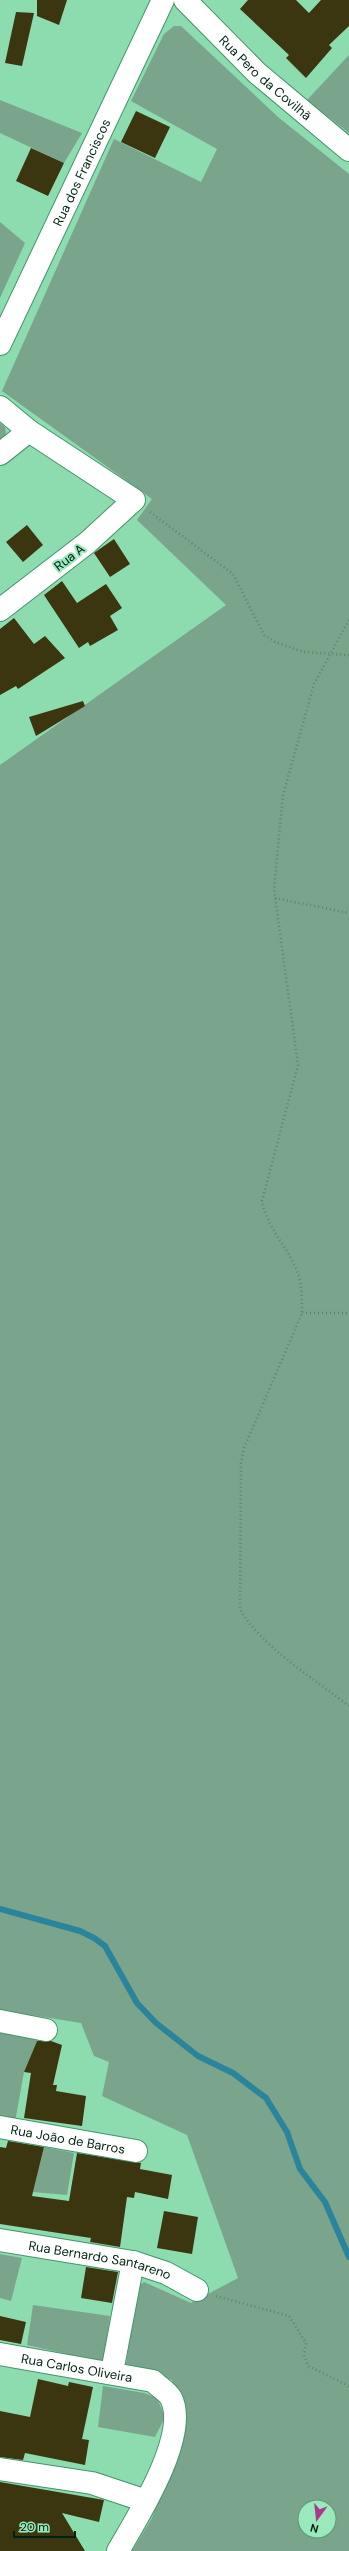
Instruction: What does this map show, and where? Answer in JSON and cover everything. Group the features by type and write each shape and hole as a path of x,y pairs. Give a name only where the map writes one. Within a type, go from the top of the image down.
{"street":[{"name":"Rua dos Franciscos","path":"0,344 163,0"},
{"name":"Rua Pero da Covilhã","path":"185,0 257,73 349,150"},
{"path":"0,407 29,431 134,500"},
{"path":"0,454 29,431"},
{"name":"Rua A","path":"0,610 87,543 134,500"},
{"path":"0,2020 46,2030"},
{"name":"Rua João de Barros","path":"0,2127 136,2151"},
{"name":"Rua Bernardo Santareno","path":"0,2240 133,2262 166,2273 197,2290"},
{"path":"112,2372 133,2262"},
{"name":"Rua Carlos Oliveira","path":"0,2354 112,2372 153,2381 171,2398 175,2424 168,2455 146,2501"},
{"path":"0,2469 92,2483 146,2501 118,2551"}],"path":[{"path":"134,500 233,574 264,635 292,648 330,654 349,655"},
{"path":"349,620 314,684 283,795 274,889 298,1065 262,1201 265,1215 277,1239 294,1265 302,1291 302,1313 244,1448 241,1463 240,1609 247,1624 349,1706"},
{"path":"275,898 349,913"},
{"path":"302,1313 349,1313"},
{"path":"197,2290 289,2316 306,2343 304,2355 308,2366 349,2386"}],"green space":[{"path":"174,26 181,26 278,117 349,174 349,2551 132,2551 152,2518 180,2436 183,2408 172,2380 126,2364 138,2287 144,2282 191,2303 238,2278 187,2135 102,2096 109,2062 94,2056 81,2023 0,2010 0,765 226,605 137,520 152,499 2,391 114,139 201,182 217,149 131,101 164,34"},
{"path":"349,55 349,133 307,100"},
{"path":"0,100 82,133 64,163 0,133"},
{"path":"0,222 25,243 0,298"},
{"path":"0,423 5,427 6,436 0,440"},
{"path":"0,2029 39,2036 24,2072 15,2122 0,2120"},
{"path":"44,2147 74,2153 67,2195 33,2192"},
{"path":"0,2254 22,2258 11,2301 0,2298"},
{"path":"33,2305 110,2316 103,2362 27,2345"},
{"path":"103,2386 144,2393 157,2398 165,2417 155,2437 98,2427"}],"building":[{"path":"37,0 67,0 59,25 37,16"},
{"path":"248,0 296,0 309,13 321,0 349,0 349,26 329,45 332,48 306,78 286,58 289,55 240,9"},
{"path":"16,12 34,13 22,66 5,63"},
{"path":"136,111 170,127 155,158 121,142"},
{"path":"31,148 64,163 48,196 16,181"},
{"path":"27,525 43,545 23,562 6,542"},
{"path":"114,539 130,564 110,577 94,553"},
{"path":"62,581 77,603 106,584 122,608 110,616 118,630 90,646 88,642 79,648 44,595"},
{"path":"14,618 34,644 45,636 65,658 18,689 16,686 0,695 0,629"},
{"path":"83,701 85,706 36,736 29,717"},
{"path":"37,2041 51,2041 62,2045 53,2085 57,2085 56,2091 86,2096 82,2126 24,2118 31,2073 24,2072"},
{"path":"8,2141 44,2147 32,2196 69,2201 77,2153 141,2163 140,2169 172,2175 168,2199 135,2192 134,2198 127,2197 120,2247 90,2242 91,2238 0,2224 0,2147 6,2148"},
{"path":"164,2211 198,2217 192,2254 157,2248"},
{"path":"86,2267 118,2272 112,2303 81,2298"},
{"path":"0,2316 26,2322 21,2344 0,2340"},
{"path":"38,2379 68,2386 69,2382 93,2387 82,2439 89,2440 85,2465 25,2453 23,2460 0,2457 0,2411 30,2417"},
{"path":"0,2482 104,2500 99,2522 62,2513 85,2551 0,2551"}],"waterway":[{"path":"0,1909 80,1931 94,1938 105,1946 137,2003 156,2023 198,2056 233,2073 266,2098 287,2132 300,2169 325,2202 349,2257"}]}
